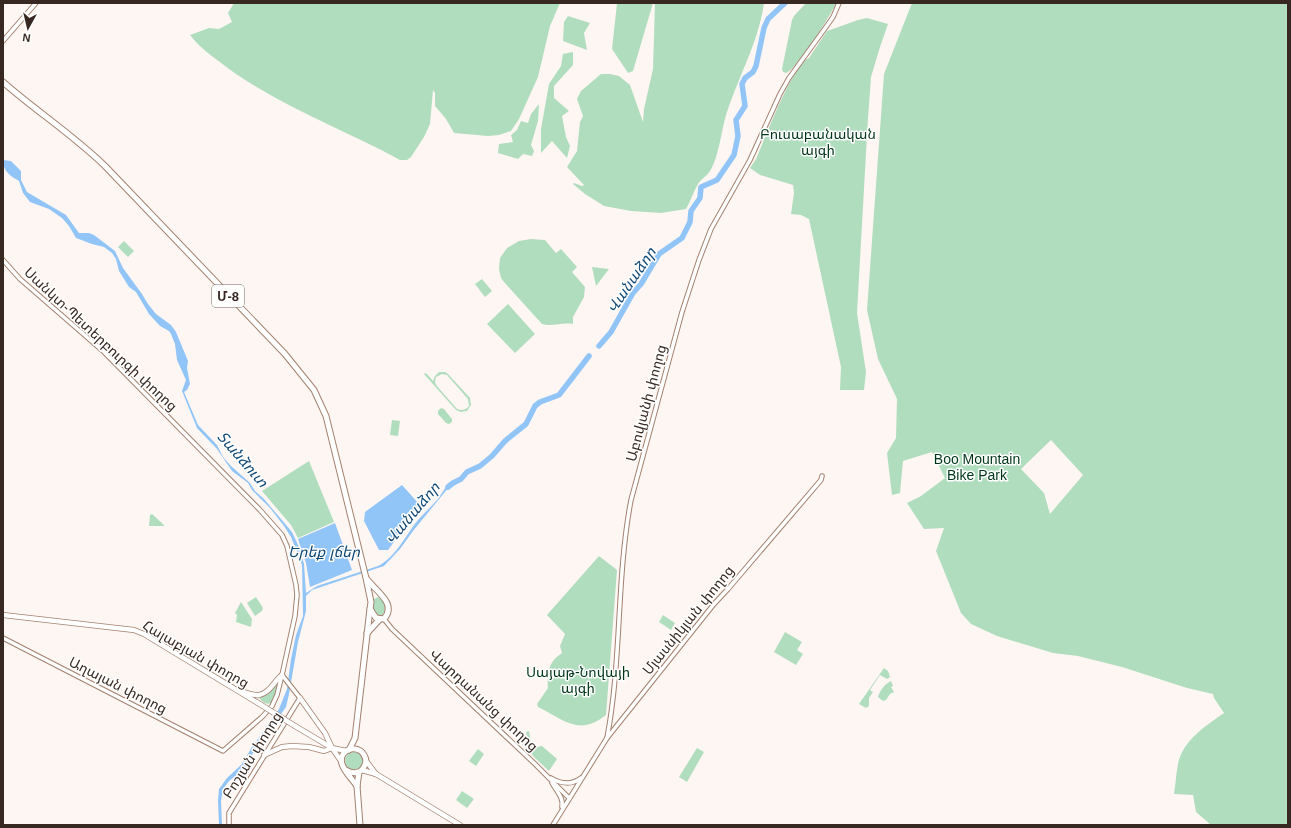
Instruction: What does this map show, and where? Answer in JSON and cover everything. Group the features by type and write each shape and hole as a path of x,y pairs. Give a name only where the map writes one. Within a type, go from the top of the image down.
{"highway":[{"name":"Մ-8","path":"3,82 25,101 79,142 105,166 285,354 314,390 326,416 371,602"},
{"name":"Մ-8","path":"366,578 384,597"},
{"path":"359,750 355,738 367,633 371,602 372,598 376,596 384,597 388,608 387,614 367,633"},
{"path":"370,609 375,617 382,619"},
{"path":"355,738 342,757 342,761 343,768 357,786"},
{"path":"347,750 359,750 364,754 366,761 361,771 357,786 360,825"},
{"path":"346,770 352,773 361,771"}],"main road":[{"name":"Հալաբյան փողոց","path":"3,615 134,630 144,634 332,748"},
{"path":"239,692 262,695 282,676"},
{"path":"300,698 325,733 332,748 342,761"},
{"path":"264,755 270,754 282,747 292,746 309,747 324,751 332,748 347,750"},
{"path":"366,761 376,774"},
{"path":"361,771 376,774 460,825"}],"street":[{"path":"3,41 36,3"},
{"name":"Աբովյանի փողոց","path":"607,738 613,708 622,567 631,500 687,294 711,229 752,155 780,94 789,78 830,22 839,3"},
{"name":"Սանկտ-Պետերբուրգի փողոց","path":"3,260 20,279 123,371 260,510 282,535 289,554 297,593 295,616 277,695 268,711 223,751"},
{"name":"Մյասնիկյան փողոց","path":"553,825 607,738 701,619 792,515 821,480 822,476"},
{"name":"Վարդանանց փողոց","path":"382,619 569,798"},
{"name":"Աղայան փողոց","path":"3,638 223,751"},
{"path":"282,676 300,698"},
{"name":"Բոշյան փողոց","path":"229,825 229,813 300,698"},
{"path":"548,777 556,781 567,783 576,781 584,776"},
{"path":"548,777 561,798 563,805 562,811"}],"green space":[{"path":"234,3 560,3 550,26 538,77 519,119 511,131 499,135 488,136 454,133 446,119 435,106 435,93 433,90 430,124 424,137 411,157 407,160 400,160 266,93 225,66 202,48 190,35 209,28 219,29 232,22 228,13"},
{"path":"617,3 653,3 633,71 628,73 612,49"},
{"path":"655,3 764,3 762,17 754,44 726,116 713,165 709,173 698,184 686,209 661,213 631,211 604,206 585,194 573,184 584,185 567,167 577,151 580,122 583,116 577,99 581,91 601,74 619,76 630,85 643,122 644,109 653,69"},
{"path":"806,3 836,3 821,30 805,53 791,70 786,73 783,72 782,69 792,20"},
{"name":"Boo Mountain Bike Park","path":"912,3 1288,3 1288,825 1211,825 1196,812 1193,795 1174,794 1177,768 1186,745 1197,733 1224,713 1213,694 1187,688 1122,667 1078,656 1053,653 997,636 971,624 961,613 936,551 944,528 924,529 907,503 921,496 945,478 932,452 903,461 900,493 892,495 887,453 896,438 897,399 878,359 867,310 884,74","holes":["1051,440 1083,475 1050,514 1044,493 1021,469"]},
{"path":"568,16 590,23 584,33 587,50 563,41 564,22"},
{"name":"Բուսաբանական այգի","path":"867,18 888,24 871,77 868,118 857,313 866,372 864,390 840,390 841,367 809,219 801,215 791,214 794,193 793,185 760,175 750,168 756,159 787,87 802,63 809,58 827,31"},
{"path":"573,52 573,65 554,86 554,98 569,111 562,116 566,137 570,146 567,158 552,141 541,153 541,129 549,84 561,66 563,54"},
{"path":"539,104 538,121 531,145 534,151 532,156 523,154 518,159 498,153 499,144 513,142 511,135 517,130 521,121 528,123 531,114"},
{"path":"531,239 545,240 556,253 561,249 577,267 572,272 585,287 584,297 573,317 573,324 542,324 501,278 499,269 500,258 507,248 519,241"},
{"path":"124,241 134,251 128,257 118,247"},
{"path":"592,267 609,269 596,286"},
{"path":"482,279 492,291 485,297 475,284"},
{"path":"508,304 535,334 515,353 487,324"},
{"path":"439,372 445,372 470,398 471,405 467,411 461,412 456,410 424,374 426,373 433,381","holes":["442,374 447,375 468,399 469,406 465,409 457,409 436,385 436,377"]},
{"path":"441,408 444,409 452,419 452,422 449,424 446,423 438,414 438,411"},
{"path":"392,420 400,421 398,436 390,435"},
{"path":"309,461 334,522 298,538 291,525 262,491"},
{"path":"152,514 164,526 149,526 150,515"},
{"name":"Սայաթ-Նովայի այգի","path":"599,556 617,570 606,715 588,725 571,724 538,707 537,704 548,688 549,668 557,656 562,653 560,646 565,634 547,615"},
{"path":"256,597 263,608 262,611 255,616 247,603"},
{"path":"378,597 381,598 385,606 381,617 377,617 373,611 374,599"},
{"path":"241,602 252,619 251,627 236,622 237,615 235,613"},
{"path":"663,615 675,623 671,630 659,622"},
{"path":"785,632 802,642 797,650 803,654 796,665 774,652"},
{"path":"884,668 888,671 890,677 887,679 880,675 870,690 873,692 869,698 869,706 866,708 859,704"},
{"path":"891,681 893,686 891,687 894,692 883,701 878,697 879,694"},
{"path":"277,682 278,685 271,703 267,704 262,702 259,697"},
{"path":"529,731 532,748 542,746 557,759 549,771 530,752 526,732"},
{"path":"697,748 704,752 687,782 679,777"},
{"path":"478,749 484,754 476,766 469,761"},
{"path":"354,752 360,755 363,761 360,767 354,770 348,767 345,761 348,755"},
{"path":"462,791 474,799 467,808 456,800"}],"water":[{"path":"3,160 11,161 21,171 21,180 27,192 66,215 79,233 89,233 94,235 115,251 123,268 148,304 156,314 171,325 176,332 188,361 187,368 190,384 184,392 198,425 217,445 223,457 250,483 255,491 264,499 292,532 299,547 304,564 306,593 317,586 384,563 394,553 414,525 437,500 446,487 453,482 400,549 384,566 312,590 306,596 306,611 298,642 286,707 253,753 245,768 229,781 223,789 221,801 222,825 219,825 219,789 227,778 242,764 279,709 287,689 296,635 303,616 302,565 291,537 284,526 270,508 252,490 248,483 232,471 217,449 197,428 182,391 186,380 177,360 175,344 171,334 169,331 160,326 149,314 136,292 129,287 119,271 116,259 112,253 104,247 76,238 62,218 49,209 30,202 23,193 19,181 10,175 4,167"},
{"path":"402,485 419,504 415,511 405,519 397,530 400,534 388,550 379,550 364,521 365,512"},
{"name":"Երեք լճեր","path":"335,523 352,570 310,587 306,563 298,539"}],"waterway":[{"name":"Վանաձոր","path":"599,346 611,332 633,293 641,284 659,254 682,238 690,222 691,211 700,198 701,187 717,180 734,155 738,136 736,120 745,106 742,84 745,78 753,72 756,66 764,28 768,19 785,3"},
{"name":"Վանաձոր","path":"448,487 461,479 467,472 480,466 492,456 505,441 526,424 535,406 540,402 559,395 589,356"}],"water label":[{"name":"Տանձուտ","path":"243,459"}]}
